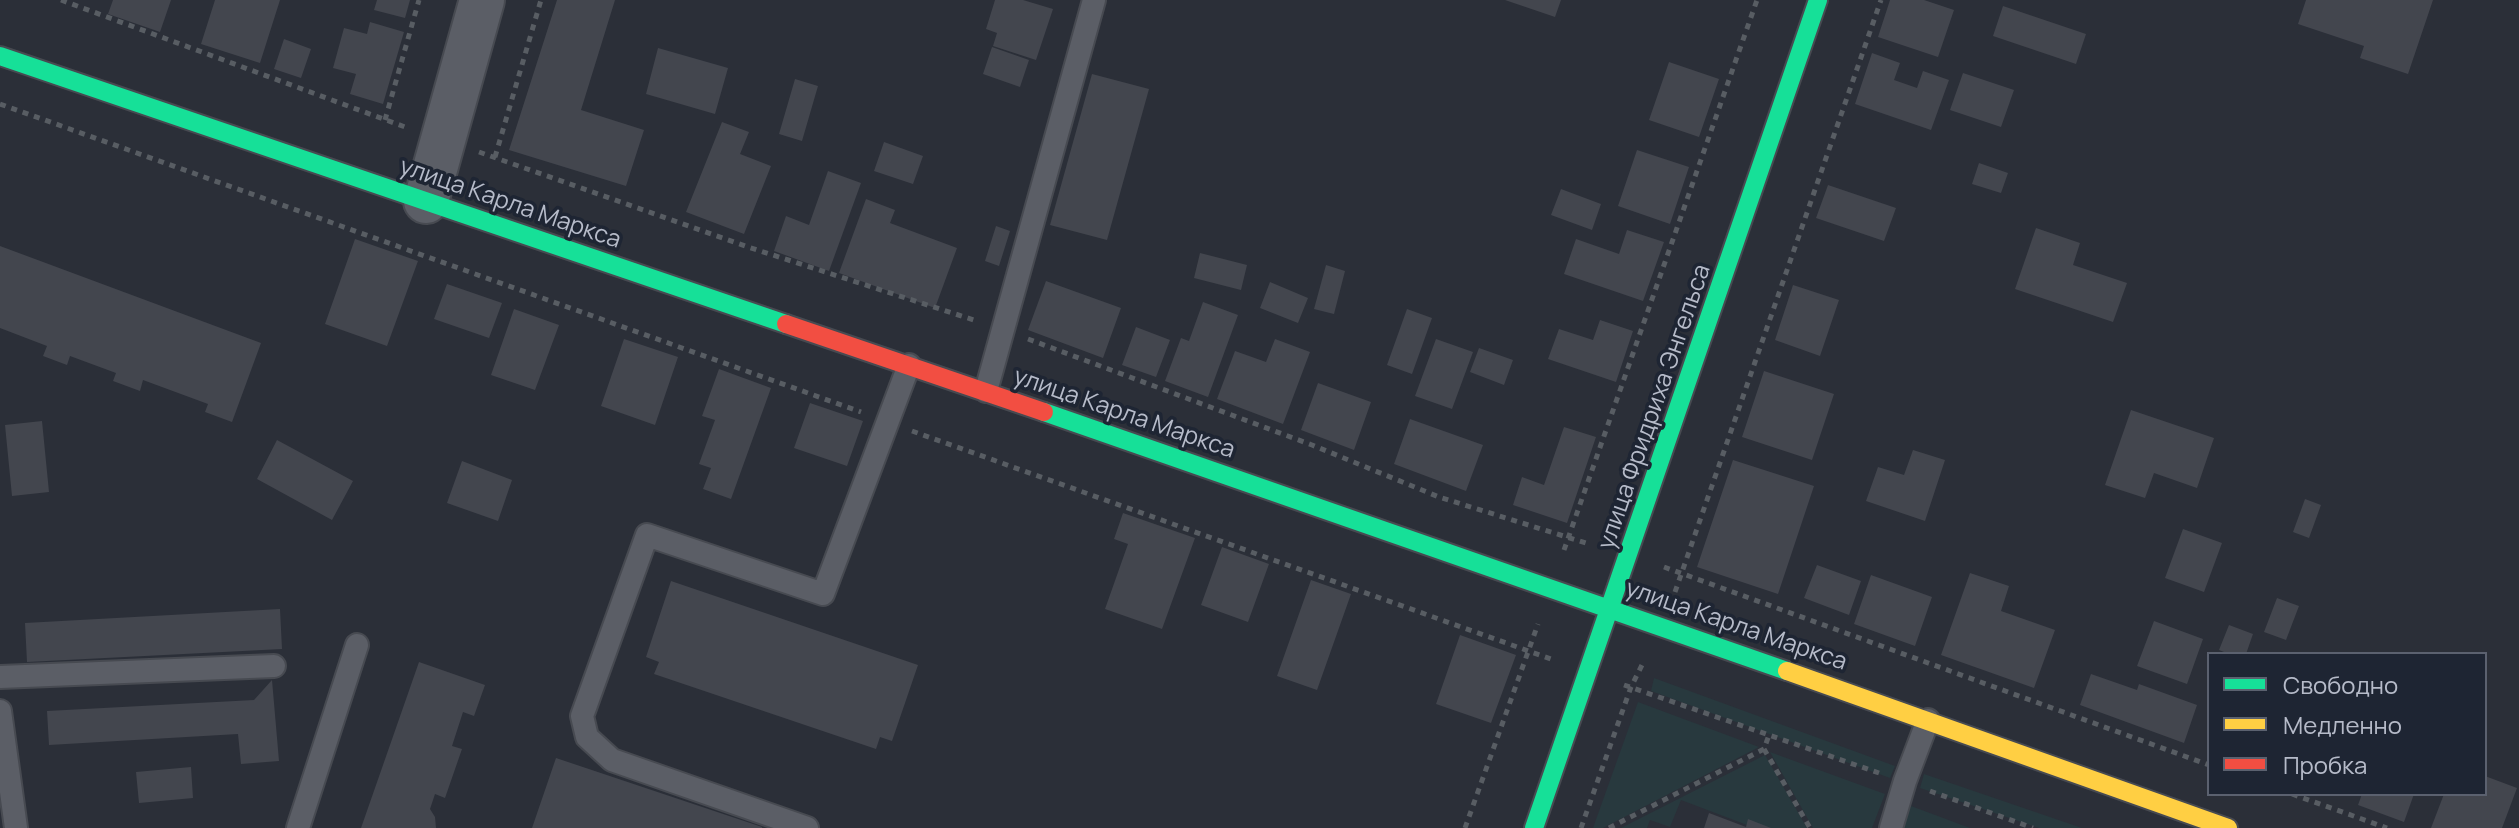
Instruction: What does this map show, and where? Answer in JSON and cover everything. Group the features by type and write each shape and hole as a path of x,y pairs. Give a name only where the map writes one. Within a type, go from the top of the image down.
{"main road":[{"name":"улица Фридриха Энгельса","path":"1534,828 1612,608 1818,0"},
{"name":"улица Карла Маркса","path":"0,56 986,391 1612,608 2228,828"}],"street":[{"path":"426,201 482,0"}],"lane":[{"path":"986,391 1094,0"},
{"path":"807,828 612,760 587,737 582,716 647,535 823,594 909,365"},
{"path":"298,828 357,645"},
{"path":"0,677 274,666"},
{"path":"0,711 16,828"},
{"path":"1891,828 1928,720"}],"path":[{"path":"61,0 385,120 748,247 1002,329 1312,445 1439,497 1681,573 2207,764"},
{"path":"385,120 419,0"},
{"path":"495,157 541,0"},
{"path":"1465,828 1757,0"},
{"path":"1581,828 1631,687 1663,626 1881,0"},
{"path":"0,104 2033,828"},
{"path":"1609,828 1764,749 1769,735"},
{"path":"1764,749 1810,828"},
{"path":"2298,796 2387,828"}],"shaded area":[{"path":"1654,678 1895,766 1890,778 1651,691"},
{"path":"1638,702 1759,747 1603,828 1593,828"},
{"path":"1770,752 1885,794 1872,828 1813,828"},
{"path":"1765,755 1807,828 1755,828 1681,800 1670,827 1650,820 1647,828 1621,828"},
{"path":"1924,774 2082,828 2039,828 1920,788"},
{"path":"1911,806 1970,828 1903,828"}],"building":[{"path":"113,0 171,0 160,32 108,14"},
{"path":"215,0 280,0 260,63 201,44"},
{"path":"377,0 410,0 405,18 374,10"},
{"path":"557,0 615,0 581,110 644,130 626,186 509,150"},
{"path":"995,0 1023,0 1053,9 1036,60 993,46 997,33 986,29"},
{"path":"1505,0 1561,0 1555,17"},
{"path":"1890,0 1924,0 1954,10 1938,57 1878,37"},
{"path":"2306,0 2433,0 2408,74 2360,58 2364,46 2298,24"},
{"path":"2003,6 2086,34 2076,64 1993,36"},
{"path":"370,22 404,32 383,104 350,94 356,74 333,68 344,28 367,34"},
{"path":"284,39 311,49 301,78 274,69"},
{"path":"992,47 1029,60 1020,87 983,74"},
{"path":"658,48 728,68 715,114 646,94"},
{"path":"1872,53 1900,63 1894,80 1917,88 1923,71 1949,80 1931,130 1855,104"},
{"path":"1669,62 1719,79 1699,137 1649,120"},
{"path":"1963,73 2014,90 2001,127 1950,110"},
{"path":"1092,74 1149,89 1107,240 1050,225"},
{"path":"795,79 818,86 802,141 779,134"},
{"path":"722,122 749,132 740,154 771,166 744,234 686,212"},
{"path":"884,142 923,156 913,184 874,171"},
{"path":"1637,150 1689,167 1670,224 1618,206"},
{"path":"1979,163 2008,173 2001,193 1972,184"},
{"path":"828,171 861,183 829,271 774,251 786,216 809,225"},
{"path":"1828,185 1896,208 1884,241 1816,218"},
{"path":"1561,189 1601,204 1592,230 1551,215"},
{"path":"866,199 895,210 890,223 957,248 935,308 839,273"},
{"path":"996,226 1010,231 999,266 985,261"},
{"path":"2036,228 2080,243 2073,265 2127,283 2113,322 2015,289"},
{"path":"1627,230 1664,242 1643,301 1564,274 1576,239 1619,254"},
{"path":"355,239 418,261 387,346 325,324"},
{"path":"0,246 261,343 232,422 205,412 208,404 143,380 140,391 113,381 116,373 70,356 67,365 43,356 47,346 0,328"},
{"path":"1200,253 1247,265 1241,290 1194,278"},
{"path":"1326,265 1345,271 1334,314 1314,309"},
{"path":"1046,281 1121,308 1103,358 1028,330"},
{"path":"1270,282 1308,298 1298,323 1260,308"},
{"path":"447,284 502,303 489,338 434,319"},
{"path":"1793,285 1839,300 1820,356 1775,340"},
{"path":"1203,302 1238,315 1208,397 1165,381 1181,338 1189,341"},
{"path":"514,309 559,325 535,390 491,375"},
{"path":"1407,309 1432,318 1412,374 1387,365"},
{"path":"1600,320 1633,331 1616,382 1548,359 1559,329 1593,340"},
{"path":"1136,327 1170,340 1156,377 1122,365"},
{"path":"624,339 678,357 655,425 601,406"},
{"path":"1275,339 1310,352 1283,424 1217,399 1235,351 1266,362"},
{"path":"1436,339 1473,352 1452,409 1415,396"},
{"path":"1479,348 1513,360 1504,385 1470,372"},
{"path":"719,369 771,388 731,499 703,489 711,468 699,464 715,420 702,416"},
{"path":"1764,371 1834,394 1812,460 1742,437"},
{"path":"1318,383 1371,402 1354,450 1301,430"},
{"path":"810,403 863,421 847,466 794,448"},
{"path":"2131,410 2214,438 2197,488 2154,473 2145,498 2105,485"},
{"path":"1410,419 1483,445 1466,491 1394,464"},
{"path":"42,421 49,492 12,496 5,425"},
{"path":"1564,427 1596,437 1567,523 1513,505 1522,477 1544,485"},
{"path":"277,440 353,481 332,520 257,479"},
{"path":"1913,450 1945,460 1925,521 1866,501 1878,467 1904,475"},
{"path":"1733,460 1814,486 1778,594 1697,567"},
{"path":"462,461 512,480 498,521 447,503"},
{"path":"2305,499 2321,505 2309,538 2293,532"},
{"path":"1123,513 1195,538 1162,629 1105,609 1128,544 1114,539"},
{"path":"2183,529 2222,543 2204,592 2165,578"},
{"path":"1222,547 1269,564 1248,622 1201,605"},
{"path":"1817,565 1861,581 1849,615 1804,598"},
{"path":"1970,573 2009,586 2001,611 2055,630 2034,688 1941,655"},
{"path":"1871,575 1932,597 1915,646 1854,624"},
{"path":"1311,580 1351,594 1317,690 1277,676"},
{"path":"671,581 918,665 892,741 880,737 876,749 654,674 659,662 646,657"},
{"path":"2277,598 2299,606 2286,640 2264,632"},
{"path":"280,609 282,649 27,662 25,623"},
{"path":"2154,621 2203,639 2187,684 2137,666"},
{"path":"2229,625 2253,634 2247,652 2219,650"},
{"path":"1460,635 1516,655 1491,723 1436,704"},
{"path":"419,662 485,685 474,716 463,712 452,746 462,749 445,798 435,794 430,809 436,828 361,828"},
{"path":"2091,674 2137,690 2139,684 2197,705 2184,743 2080,705"},
{"path":"272,680 279,761 241,764 238,734 49,745 47,711 254,700"},
{"path":"556,758 762,827 762,828 532,828"},
{"path":"191,767 193,798 139,803 136,772"},
{"path":"2487,777 2517,788 2502,828 2431,828 2443,796 2487,796"},
{"path":"2361,796 2413,796 2404,822 2358,805"},
{"path":"1709,813 1746,827 1748,819 1771,828 1704,828"}],"traffic: fast":[{"path":"1534,828 1818,0"},
{"path":"0,56 786,324"},
{"path":"1044,412 1787,671"}],"traffic: slow":[{"path":"1787,671 2228,828"}],"traffic: jam":[{"path":"786,324 1044,412"}]}
